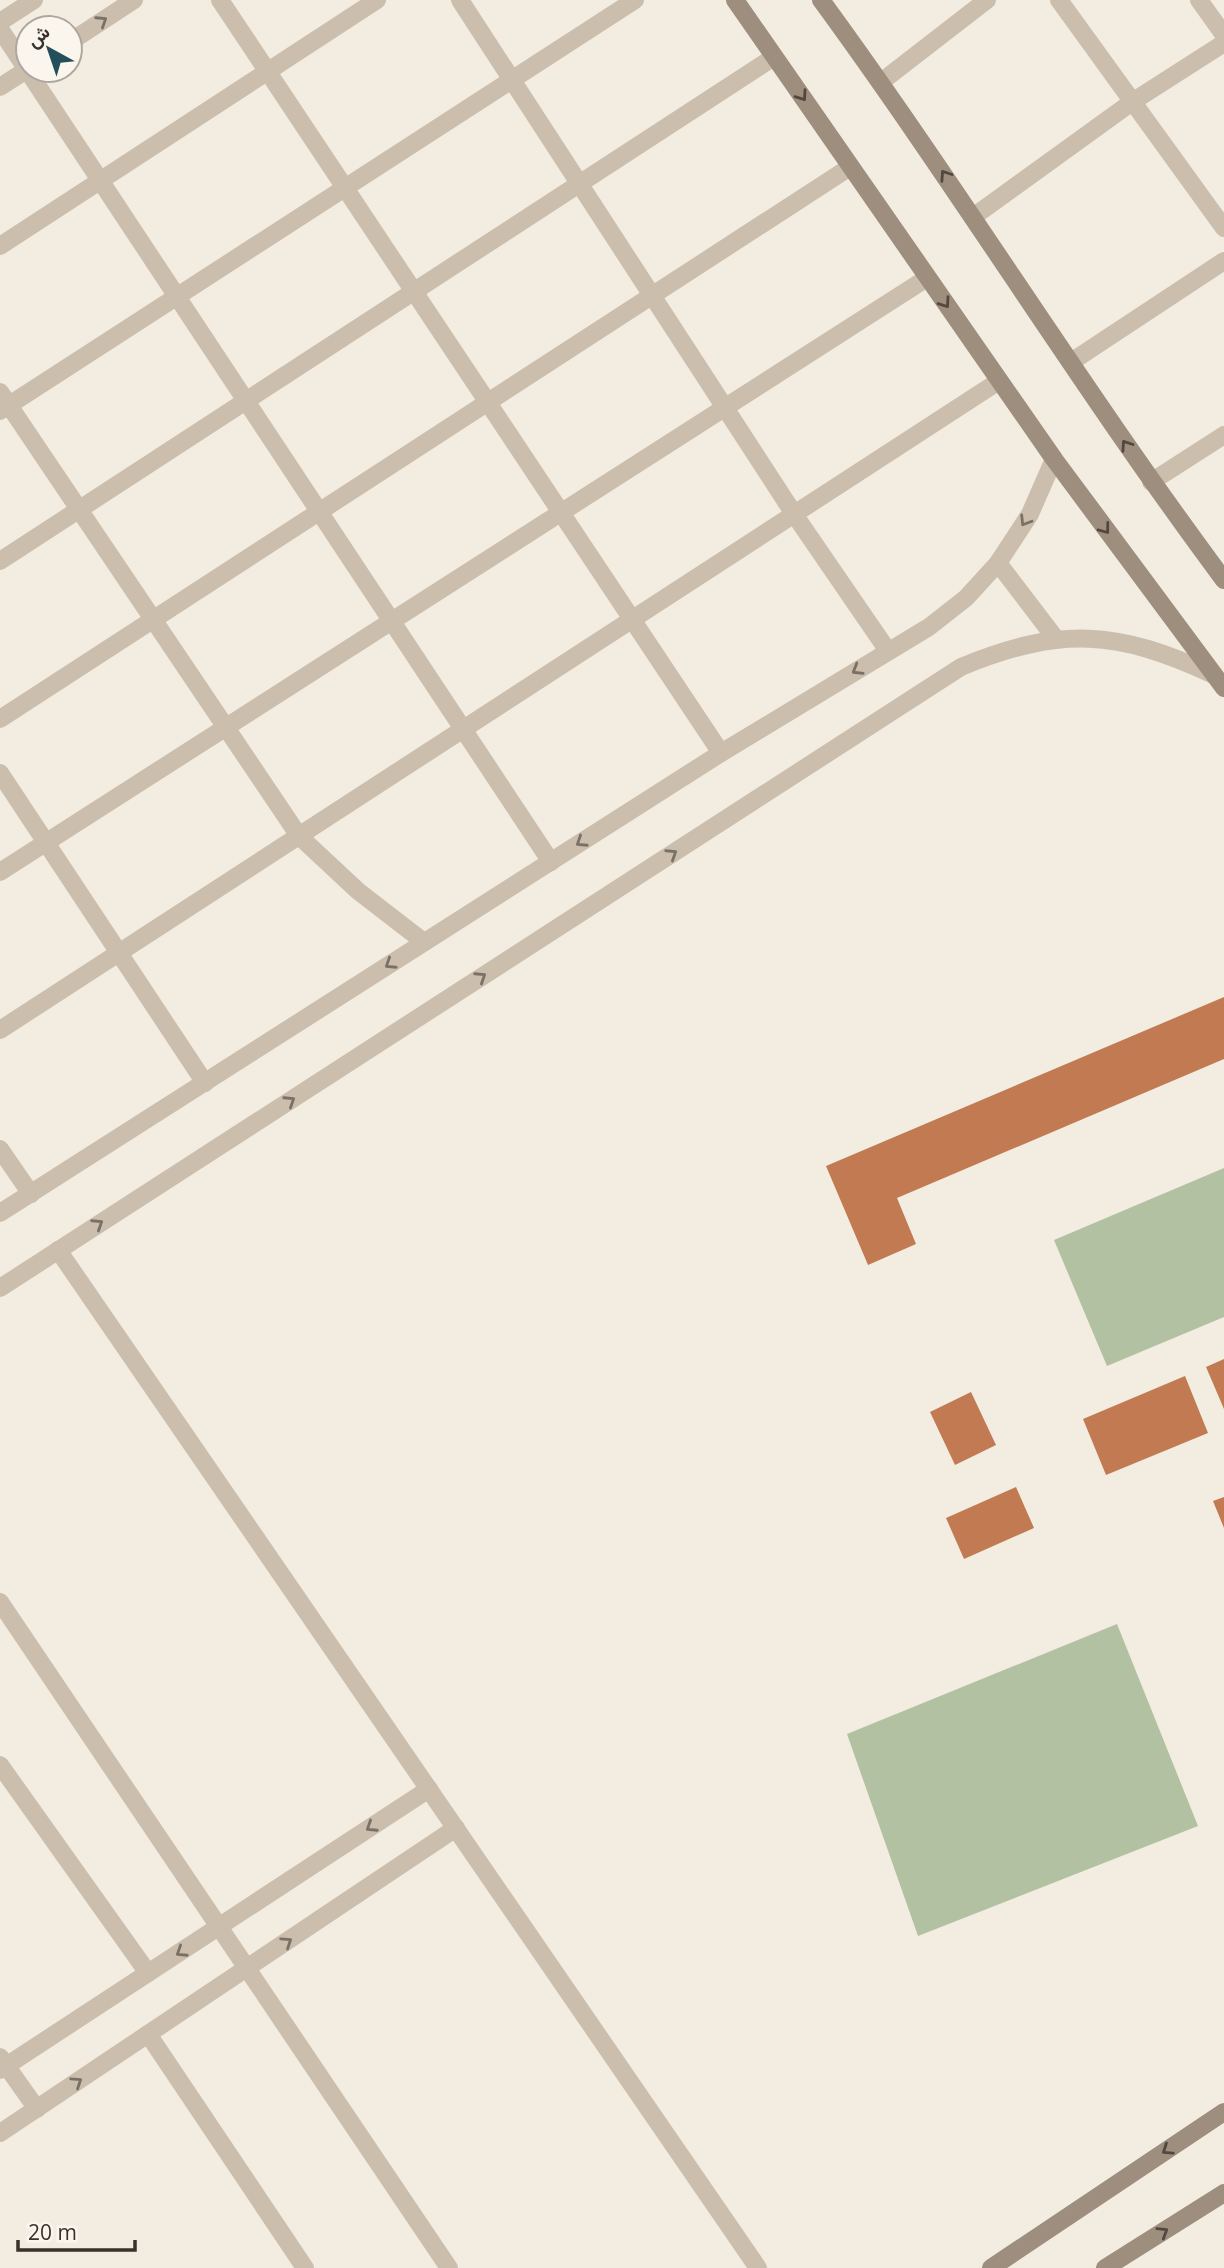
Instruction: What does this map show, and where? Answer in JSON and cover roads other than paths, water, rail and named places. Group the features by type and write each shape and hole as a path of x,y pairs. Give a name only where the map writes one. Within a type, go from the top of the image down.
{"main road":[{"path":"735,0 1054,459 1219,681"},
{"path":"821,0 881,82 1151,482 1224,580"},
{"path":"991,2268 1224,2112"},
{"path":"1105,2268 1224,2193"}],"street":[{"path":"0,22 34,0"},
{"path":"84,33 134,0"},
{"path":"220,0 721,753"},
{"path":"0,246 377,0"},
{"path":"460,0 794,514 888,651"},
{"path":"424,942 358,891 299,836 79,509 3,403 177,297 635,0"},
{"path":"881,82 987,0"},
{"path":"1059,0 1224,228"},
{"path":"1199,0 1224,35"},
{"path":"0,29 14,49"},
{"path":"973,217 1132,102 1224,43"},
{"path":"0,561 774,57"},
{"path":"38,84 551,862"},
{"path":"0,719 850,167"},
{"path":"1071,362 1224,261"},
{"path":"0,872 927,278"},
{"path":"0,1030 999,381"},
{"path":"1151,482 1224,435"},
{"path":"0,1213 721,753 929,627 966,598 998,563 1030,514 1054,459"},
{"path":"998,563 1056,639"},
{"path":"0,1288 961,667 1007,648 1056,639 1111,639 1164,652 1219,681"},
{"path":"0,773 205,1083"},
{"path":"0,1149 31,1194"},
{"path":"58,1250 758,2268"},
{"path":"0,1602 5,1621 219,1927 449,2268"},
{"path":"0,1765 148,1973"},
{"path":"37,2109 2,2064 148,1973 429,1789"},
{"path":"0,2133 456,1828"},
{"path":"148,2034 305,2268"}]}
